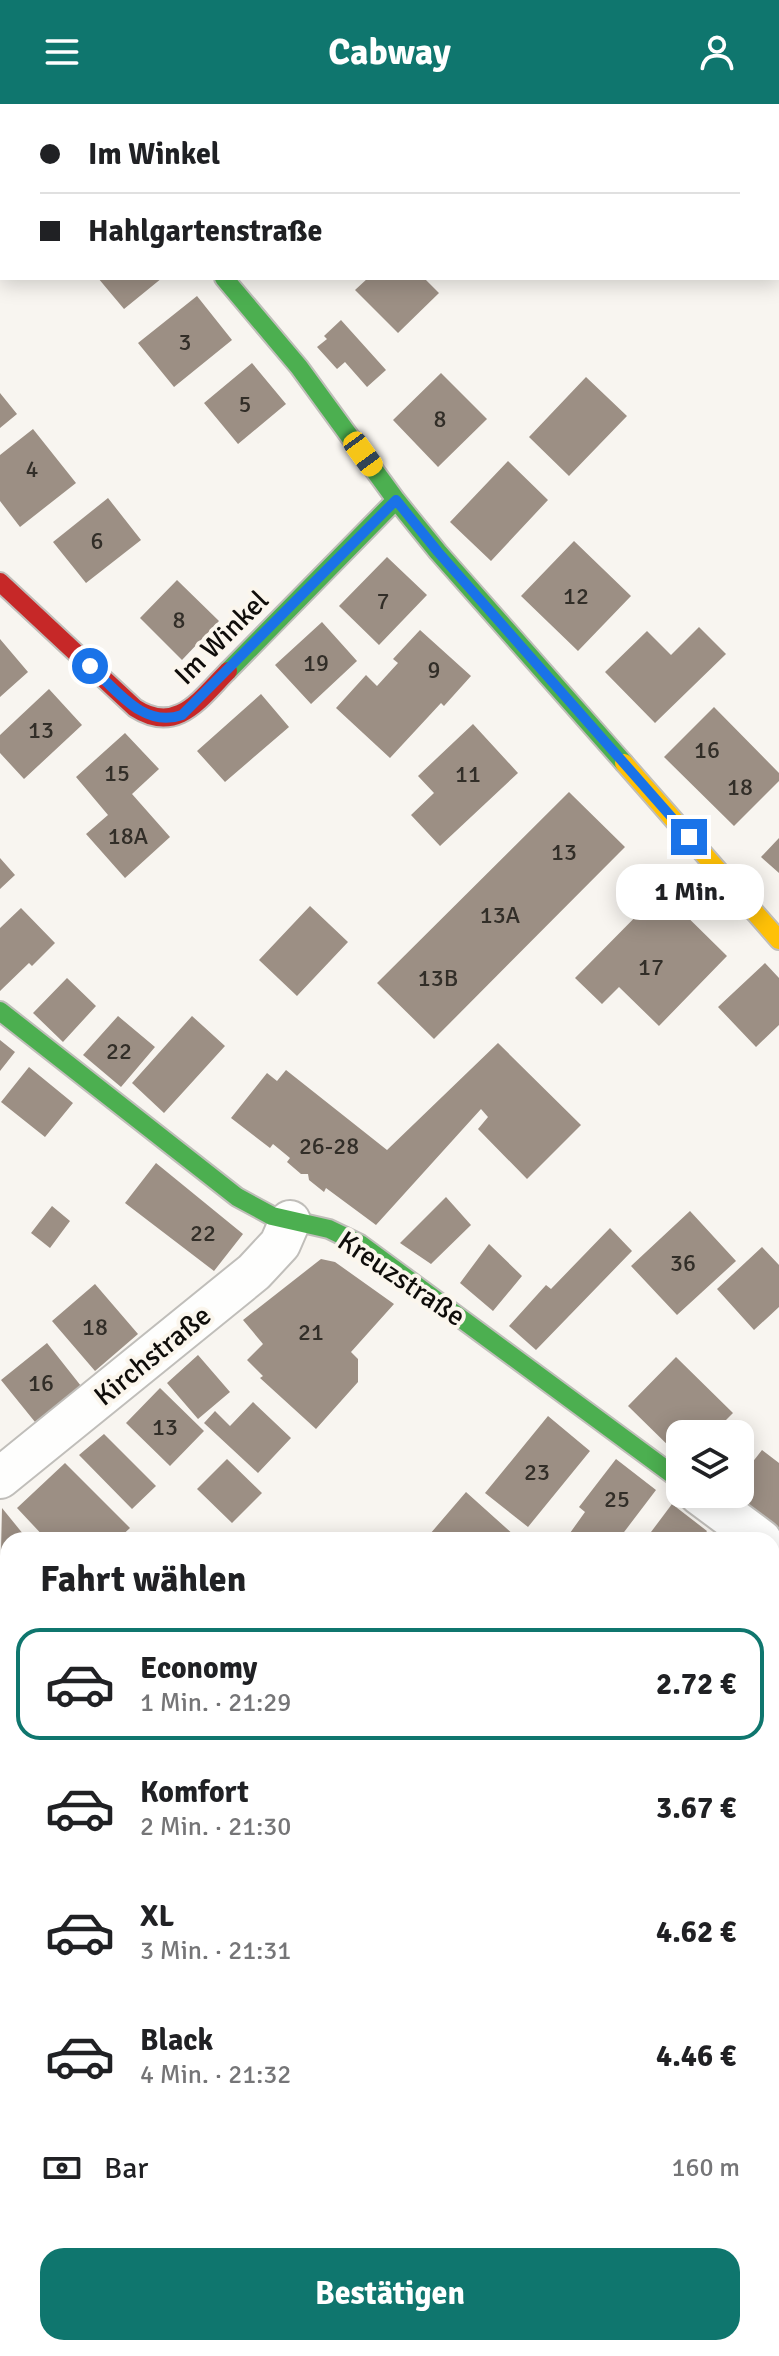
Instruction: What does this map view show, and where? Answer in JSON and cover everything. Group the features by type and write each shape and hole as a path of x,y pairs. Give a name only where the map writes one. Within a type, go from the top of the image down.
{"street":[{"path":"226,280 299,367 438,552 779,940"},
{"name":"Im Winkel","path":"0,582 135,708 147,716 171,719 193,706 396,500"},
{"name":"Kreuzstraße","path":"0,1011 237,1197 272,1216 329,1229 378,1256 666,1470"},
{"name":"Kirchstraße","path":"0,1478 254,1272 280,1244 290,1221"},
{"path":"718,1508 750,1532"}],"building":[{"path":"100,280 160,280 124,309"},
{"path":"366,280 426,280 439,293 398,333 355,290"},
{"path":"197,296 232,340 174,387 138,343"},
{"path":"341,320 386,370 367,387 345,362 337,369 317,347"},
{"path":"252,363 286,404 238,444 204,403"},
{"path":"441,373 487,419 438,467 393,420"},
{"path":"586,377 627,416 569,476 529,437"},
{"path":"0,393 17,414 0,428"},
{"path":"33,429 76,483 20,527 0,501 0,455"},
{"path":"508,461 548,500 491,561 450,522"},
{"path":"108,498 141,540 86,583 53,542"},
{"path":"574,541 631,596 578,651 521,596"},
{"path":"387,557 427,595 379,645 339,606"},
{"path":"177,580 219,621 182,660 140,618"},
{"path":"322,622 357,661 311,704 275,665"},
{"path":"699,627 726,654 655,723 605,672 647,631 671,655"},
{"path":"420,630 471,676 390,758 336,708 366,675 377,686 398,663 393,659"},
{"path":"0,639 28,672 0,697"},
{"path":"49,689 82,725 24,779 0,753 0,735"},
{"path":"261,694 289,727 225,782 197,751"},
{"path":"714,707 779,773 779,781 734,826 664,757"},
{"path":"473,724 518,773 440,846 411,815 434,793 418,776"},
{"path":"125,733 159,769 132,794 170,837 125,878 86,834 108,815 76,777"},
{"path":"569,792 625,847 434,1039 377,983"},
{"path":"779,838 779,873 761,857"},
{"path":"0,858 15,875 0,889"},
{"path":"661,891 727,956 659,1026 619,987 602,1004 575,978"},
{"path":"310,906 348,942 297,996 259,960"},
{"path":"21,908 55,943 0,991 0,928"},
{"path":"765,963 779,978 779,1025 756,1047 718,1007"},
{"path":"67,978 96,1006 63,1042 33,1013"},
{"path":"118,1016 155,1047 121,1087 83,1055"},
{"path":"192,1016 225,1046 164,1113 132,1083"},
{"path":"0,1040 15,1052 0,1071"},
{"path":"498,1043 581,1125 527,1179 478,1129 488,1117 481,1109 376,1225 326,1188 324,1192 309,1180 308,1174 301,1174 287,1162 290,1158 273,1144 270,1148 231,1118 267,1073 277,1081 286,1070 387,1150"},
{"path":"29,1067 73,1103 45,1137 1,1102"},
{"path":"156,1163 243,1234 214,1271 125,1203"},
{"path":"446,1197 471,1225 431,1264 400,1243"},
{"path":"52,1206 70,1221 50,1248 31,1233"},
{"path":"690,1211 736,1261 677,1315 631,1266"},
{"path":"610,1228 632,1251 536,1350 509,1326 546,1285 551,1289"},
{"path":"489,1244 522,1276 493,1311 460,1283"},
{"path":"762,1247 779,1265 779,1307 754,1330 717,1289"},
{"path":"321,1259 335,1262 394,1304 351,1352 358,1359 358,1382 316,1429 260,1378 263,1376 247,1360 263,1344 243,1320"},
{"path":"95,1284 138,1334 95,1371 52,1321"},
{"path":"47,1343 81,1386 35,1422 1,1380"},
{"path":"198,1355 230,1392 198,1419 167,1383"},
{"path":"676,1357 733,1413 726,1420 666,1420 666,1443 628,1406"},
{"path":"160,1388 204,1431 170,1466 126,1423"},
{"path":"253,1402 291,1438 258,1473 204,1423 215,1411 230,1426"},
{"path":"548,1416 590,1451 528,1527 485,1493"},
{"path":"104,1434 156,1486 132,1509 79,1455"},
{"path":"762,1450 779,1463 779,1528 754,1508 754,1460"},
{"path":"227,1459 262,1493 232,1523 197,1489"},
{"path":"616,1459 656,1490 624,1532 571,1532 585,1512 579,1507"},
{"path":"65,1463 130,1528 126,1532 40,1532 17,1508"},
{"path":"466,1492 511,1532 432,1532"},
{"path":"2,1508 22,1532 1,1532"},
{"path":"669,1508 677,1508 706,1532 651,1532"}],"traffic: fast":[{"path":"226,280 299,367 438,552 624,763"},
{"path":"228,671 396,500"},
{"path":"0,1011 237,1197 272,1216 329,1229 360,1244 666,1470"}],"traffic: slow":[{"path":"624,763 779,940"}],"traffic: jam":[{"path":"0,582 135,708 150,715 163,718 187,710 228,671"}],"route":[{"path":"90,666 147,716 171,719 182,715 396,500 438,552 689,837"}]}
